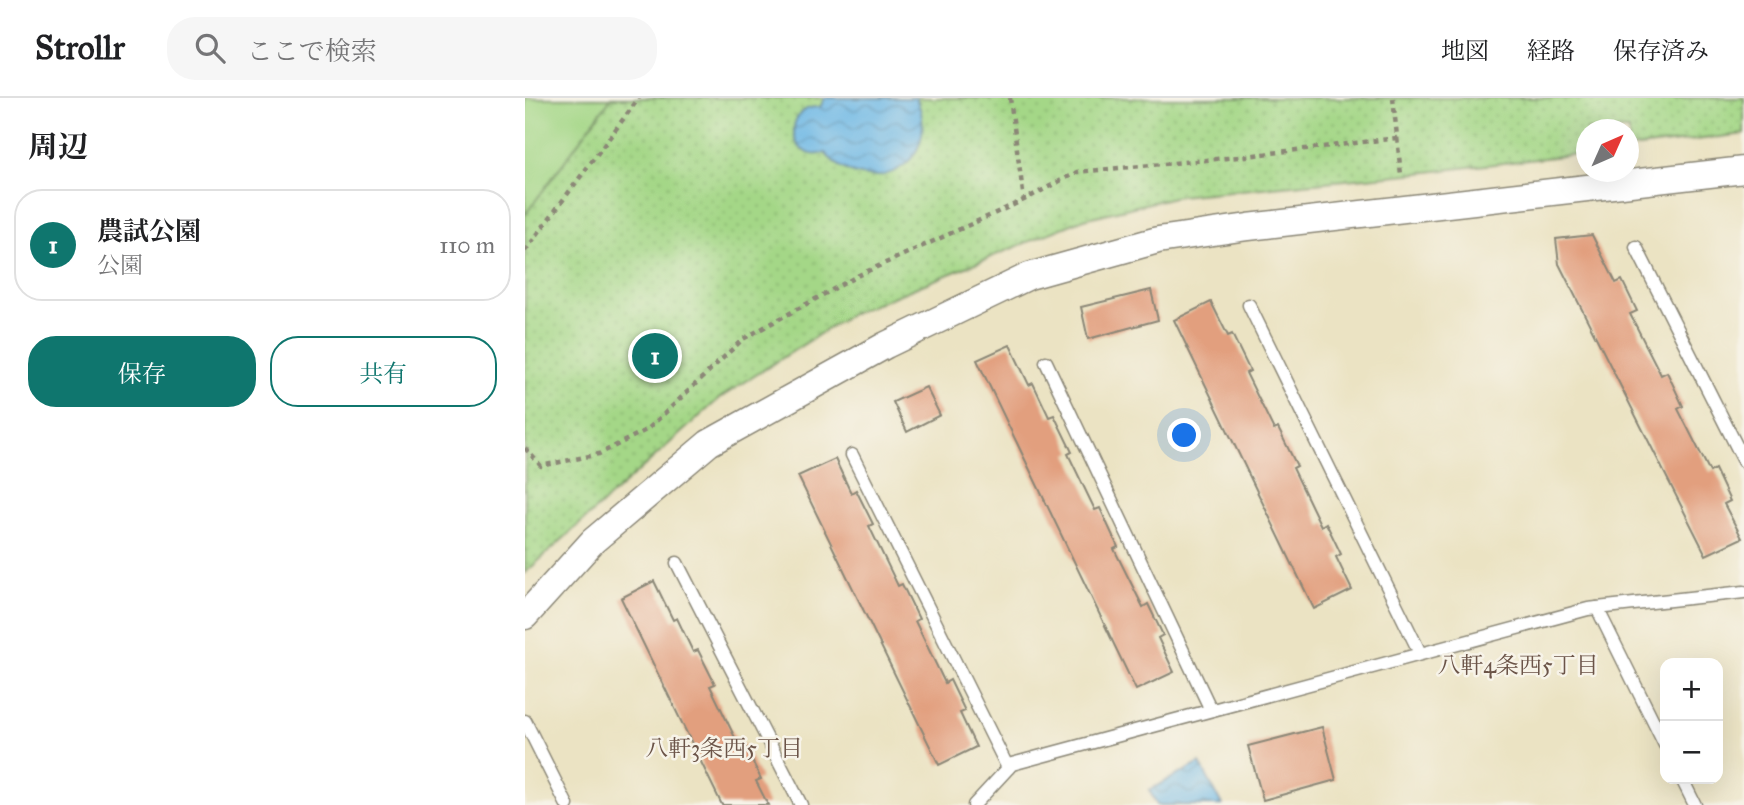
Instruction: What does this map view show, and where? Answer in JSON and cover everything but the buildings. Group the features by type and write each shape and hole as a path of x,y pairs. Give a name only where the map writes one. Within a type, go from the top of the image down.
{"street":[{"path":"525,616 593,541 709,443 886,345 1029,276 1171,238 1744,170"}],"lane":[{"path":"1636,247 1744,461"},
{"path":"1249,305 1420,653"},
{"path":"1046,362 1211,710"},
{"path":"852,455 1009,768"},
{"path":"677,563 801,805"},
{"path":"974,805 1012,764 1420,653 1597,608 1744,592"},
{"path":"1597,608 1660,735"},
{"path":"525,721 567,805"},
{"path":"1684,784 1695,805"}],"path":[{"path":"525,251 639,98"},
{"path":"1010,98 1024,200"},
{"path":"1393,98 1401,175"},
{"path":"525,448 541,466 599,454 648,429 743,340 859,275 1024,200 1077,172 1238,158 1397,138"}],"green space":[{"path":"525,98 1744,98 1744,134 1639,147 1639,119 1576,119 1576,154 1419,173 1178,196 1084,219 851,314 720,398 525,573"},
{"path":"525,98 611,98 525,215"}],"water":[{"path":"825,98 916,98 922,121 920,141 912,157 899,169 882,175 863,175 843,168 825,153 812,154 803,150 794,133 795,123 799,114 820,107"},
{"path":"1200,763 1222,805 1157,805 1149,790"}],"place":[{"name":"農試公園","path":"655,356"}],"district":[{"name":"八軒4条西5丁目","path":"1518,665"},
{"name":"八軒3条西5丁目","path":"724,748"}]}
